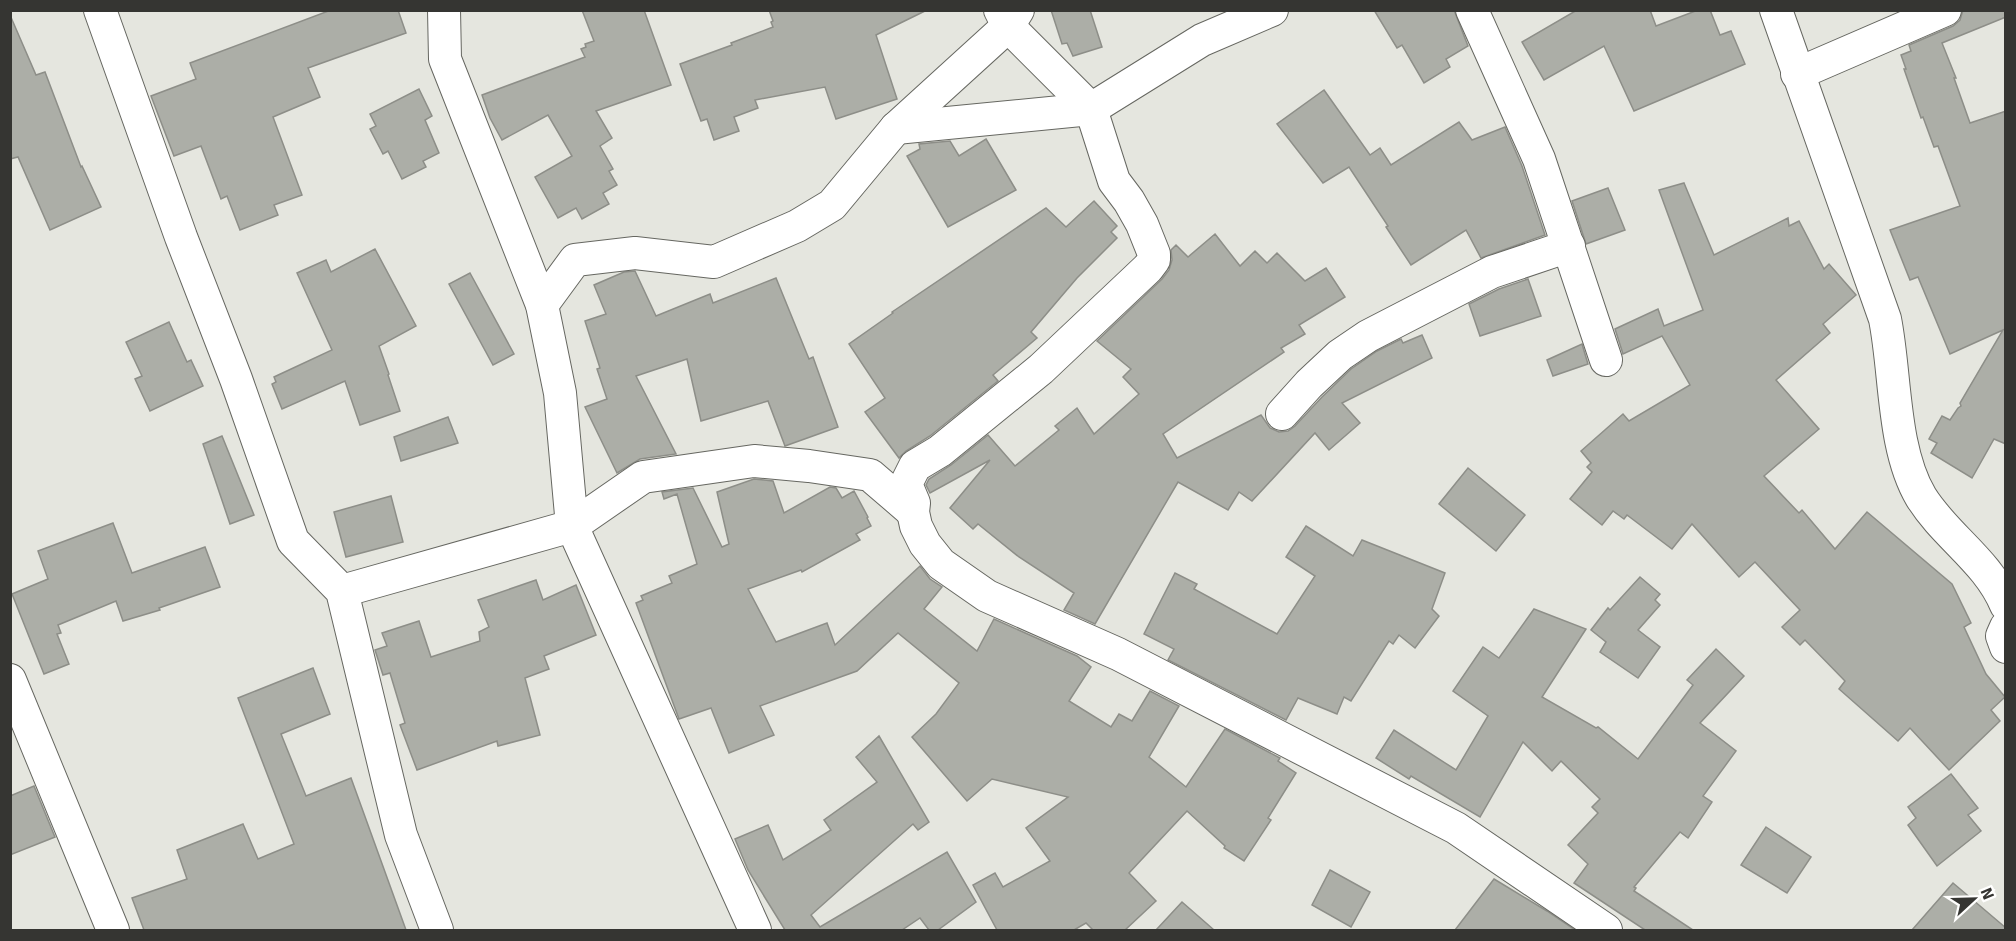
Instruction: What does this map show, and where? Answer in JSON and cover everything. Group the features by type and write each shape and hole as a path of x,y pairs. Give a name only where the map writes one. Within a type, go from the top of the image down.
{"street":[{"path":"100,10 181,237 236,379 292,541 342,591 401,835 437,930"},
{"path":"444,10 445,59 542,305 560,393 573,526 755,930"},
{"path":"896,128 1091,109 1202,40 1272,10"},
{"path":"1472,10 1539,159 1606,360"},
{"path":"1776,10 1885,319 1895,404 1913,482 1928,507 1988,575 2006,604"},
{"path":"1797,74 1945,10"},
{"path":"542,305 575,260 635,253 714,262 796,226 831,205 896,128 1009,16 1091,109 1114,181 1129,201 1142,225 1154,260 1041,369 940,451 915,466 906,484 914,502 913,512 916,526 925,544 941,564 987,596 1118,654 1456,828 1606,930"},
{"path":"1282,414 1340,355 1368,336 1492,272 1569,246"},
{"path":"342,591 573,526 643,477 754,461 870,475 913,512"},
{"path":"2006,627 2002,636 2006,647"},
{"path":"10,680 17,715 112,930"}],"building":[{"path":"331,10 398,10 406,33 308,68 320,97 273,117 302,195 274,205 278,215 240,230 227,196 221,199 201,146 174,156 151,96 196,79 190,63"},
{"path":"582,10 644,10 671,85 596,111 612,138 600,146 613,169 609,171 617,185 603,193 609,204 582,219 576,208 558,218 535,177 572,156 548,115 502,140 490,118 482,95 585,57 581,49 586,47 585,44 594,41"},
{"path":"769,10 927,10 876,35 897,99 836,119 825,87 755,100 758,108 734,117 739,131 714,140 707,119 701,121 680,64 773,27"},
{"path":"1051,10 1090,10 1102,47 1073,56 1067,43 1062,44"},
{"path":"1374,10 1454,10 1468,46 1446,59 1450,67 1424,83 1402,45 1397,48"},
{"path":"1577,10 1650,10 1656,26 1698,10 1710,10 1720,35 1731,31 1745,64 1634,111 1604,46 1544,80 1522,42"},
{"path":"1963,10 2006,10 2006,17 1942,43 1970,123 2006,111 2006,444 1994,439 1972,478 1931,453 1937,443 1929,439 1942,416 1950,420 1961,406 1960,403 2003,330 1950,354 1918,277 1910,280 1890,230 1960,206 1938,146 1934,147 1923,117 1921,118 1901,55 1911,51 1909,45 1953,26 1960,20"},
{"path":"10,15 36,75 45,72 81,167 101,207 50,230 18,157 10,159"},
{"path":"419,89 432,116 425,120 439,153 423,161 426,167 402,179 388,151 383,154 370,129 376,126 370,114"},
{"path":"1324,90 1370,155 1380,148 1391,165 1459,122 1472,140 1505,127 1522,166 1545,235 1481,258 1466,230 1411,265 1349,167 1323,183 1277,124"},
{"path":"986,139 1016,190 948,227 907,156 920,149 919,144 950,141 959,156"},
{"path":"1684,183 1714,255 1788,218 1789,226 1799,221 1824,269 1829,264 1856,295 1823,324 1830,333 1776,380 1819,429 1764,476 1799,513 1802,510 1835,549 1867,512 1952,584 1971,623 1964,627 1986,674 2005,697 1991,710 2000,721 1949,770 1910,728 1898,741 1839,689 1845,681 1805,640 1800,645 1782,627 1800,610 1755,562 1739,577 1692,524 1672,549 1627,515 1624,519 1613,511 1602,525 1570,499 1592,472 1587,467 1591,463 1581,451 1623,414 1629,421 1690,385 1662,336 1623,354 1615,329 1658,309 1664,326 1703,310 1659,190"},
{"path":"1608,188 1625,230 1586,244 1572,201"},
{"path":"1094,201 1117,226 1111,232 1117,238 1077,278 1031,332 1037,338 993,375 998,381 899,458 865,412 885,398 849,344 892,312 1046,208 1066,227"},
{"path":"1215,234 1240,266 1255,251 1267,263 1277,253 1305,281 1326,268 1345,297 1299,325 1305,334 1281,348 1284,352 1163,434 1177,458 1261,415 1270,428 1279,432 1288,431 1351,369 1377,351 1401,339 1403,343 1422,335 1432,358 1342,403 1360,423 1329,450 1315,433 1252,501 1239,492 1228,510 1178,482 1095,624 1064,610 1074,593 1019,557 978,524 973,529 950,508 990,460 930,493 926,485 929,479 951,465 988,435 1015,466 1059,430 1055,426 1077,408 1094,434 1139,394 1123,377 1131,369 1097,341 1162,279 1169,270 1172,260 1171,250 1176,245 1188,257"},
{"path":"375,249 416,326 379,346 400,411 360,425 345,381 282,409 272,384 276,382 274,377 332,350 297,273 326,260 331,272"},
{"path":"635,271 656,316 710,294 713,303 776,278 809,359 813,357 838,427 785,446 768,401 701,421 687,359 636,376 676,454 640,459 617,473 585,407 607,399 585,321 606,314 594,285 624,272"},
{"path":"470,273 514,354 493,365 449,284"},
{"path":"1528,279 1541,316 1480,336 1469,304 1499,289"},
{"path":"169,322 187,362 191,360 203,386 150,411 135,379 142,376 126,342"},
{"path":"1582,344 1588,364 1553,376 1547,360"},
{"path":"448,417 458,443 401,461 394,437"},
{"path":"222,436 254,515 230,524 203,444"},
{"path":"1468,468 1525,515 1496,551 1439,504"},
{"path":"754,479 773,481 784,513 830,487 836,488 842,498 854,491 871,526 856,534 860,540 802,572 801,570 748,589 776,642 827,623 835,645 920,566 930,579 942,587 924,609 977,651 994,619 1077,656 1091,667 1069,701 1111,727 1119,714 1132,721 1150,691 1179,706 1149,757 1186,787 1225,729 1280,758 1278,761 1296,773 1268,818 1271,820 1244,861 1224,848 1225,846 1187,811 1129,873 1156,901 1125,930 1093,930 1086,923 1074,930 997,930 973,885 995,873 1003,887 1050,861 1026,828 1068,797 992,779 967,801 912,737 936,714 959,683 898,633 857,671 760,706 774,735 729,753 711,708 679,719 636,603 643,600 641,596 672,583 669,576 697,564 677,494 664,499 662,492 693,488 722,547 729,544 717,492"},
{"path":"391,496 403,542 346,557 334,512"},
{"path":"113,523 132,573 205,547 220,587 159,608 160,610 123,621 116,601 58,625 61,633 57,634 69,664 44,674 12,594 48,579 38,551"},
{"path":"1306,526 1353,556 1362,540 1445,573 1432,609 1439,616 1415,648 1399,635 1393,644 1389,641 1351,701 1344,697 1337,714 1298,698 1286,720 1168,660 1174,649 1144,634 1175,573 1197,584 1194,589 1277,634 1315,576 1286,557"},
{"path":"1640,577 1660,594 1655,600 1660,605 1638,630 1660,647 1638,678 1600,652 1606,642 1591,630 1608,608 1610,610"},
{"path":"536,580 543,600 576,585 596,635 544,656 549,669 525,678 540,735 498,746 497,741 417,770 400,725 405,723 390,673 383,675 375,650 387,646 382,633 419,621 431,657 480,641 479,632 489,627 478,600"},
{"path":"1534,609 1586,629 1542,697 1596,728 1598,727 1638,759 1693,685 1687,680 1716,649 1744,676 1700,723 1736,751 1703,796 1712,802 1688,838 1680,832 1634,887 1636,888 1634,891 1693,930 1645,930 1574,883 1588,864 1568,845 1598,813 1592,807 1600,799 1561,761 1552,771 1523,742 1480,817 1411,776 1409,779 1376,758 1394,730 1456,770 1488,716 1453,691 1483,647 1499,658"},
{"path":"313,668 330,714 281,734 306,796 351,778 406,930 144,930 132,898 187,879 177,850 243,824 258,859 294,844 238,698"},
{"path":"879,736 929,822 918,830 913,824 811,915 820,927 947,852 976,902 938,930 929,930 920,918 902,930 785,930 748,870 735,839 768,825 783,860 831,830 824,820 877,782 856,757"},
{"path":"1951,774 1978,808 1968,815 1981,831 1937,866 1908,825 1916,818 1908,807"},
{"path":"34,786 55,837 10,855 10,796"},
{"path":"1766,827 1811,857 1787,893 1741,865"},
{"path":"1330,870 1370,892 1351,927 1312,905"},
{"path":"1494,879 1547,911 1575,930 1455,930"},
{"path":"1953,883 2006,928 2006,930 1912,930"},
{"path":"1182,902 1214,930 1156,930"}]}
